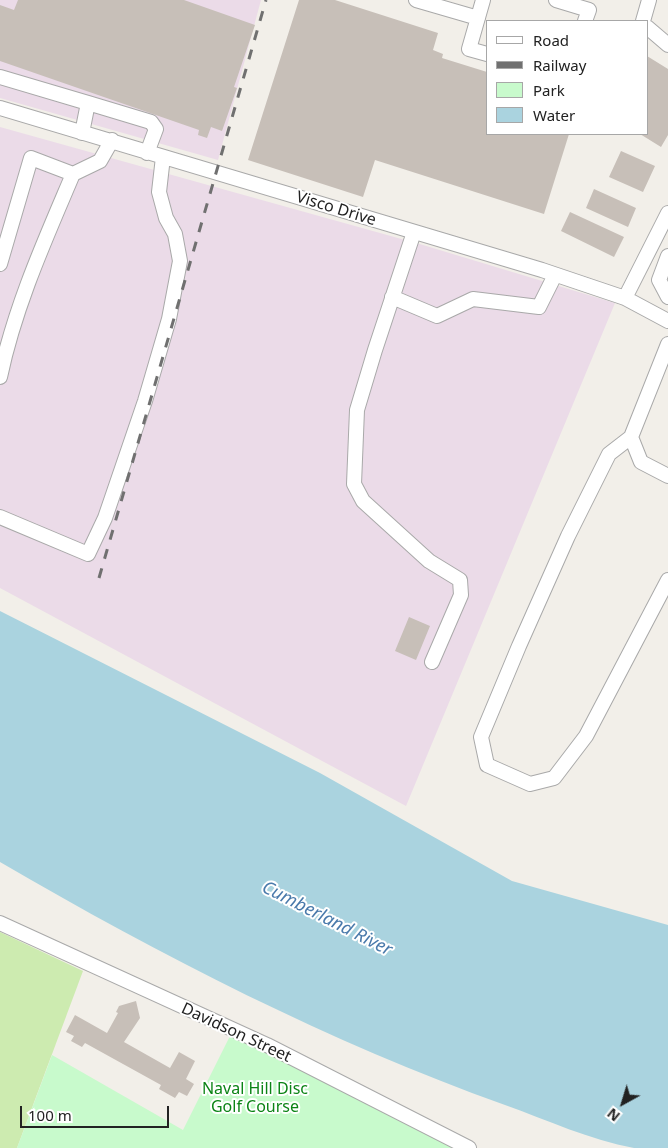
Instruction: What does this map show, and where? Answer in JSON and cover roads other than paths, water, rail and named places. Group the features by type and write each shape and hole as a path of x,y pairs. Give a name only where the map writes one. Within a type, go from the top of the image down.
{"street":[{"path":"416,0 478,18"},
{"path":"483,0 469,49 486,54"},
{"path":"556,0 589,10 586,20"},
{"path":"643,20 649,0"},
{"path":"648,28 668,45"},
{"path":"0,77 151,122 156,129 147,152"},
{"path":"82,133 88,103"},
{"name":"Visco Drive","path":"0,108 555,274 625,298 668,321"},
{"path":"0,377 8,340 29,280 73,174 100,161 112,140"},
{"path":"0,517 88,554 105,518 166,328 180,260 176,234 166,218 159,192 163,157"},
{"path":"0,264 31,158 73,174"},
{"path":"625,298 662,238 668,213"},
{"path":"414,232 358,410 354,484 363,501 429,561 460,580 461,595 432,662"},
{"path":"668,256 659,280 668,297"},
{"path":"392,297 437,316 473,299 539,307 555,274"},
{"path":"668,344 631,437 609,454 568,536 518,646 481,738 487,764 530,784 554,778 586,736 668,580"},
{"path":"631,437 641,462 668,476"},
{"name":"Davidson Street","path":"0,923 266,1045 469,1148"}],"water":[{"name":"Cumberland River","path":"0,611 320,773 512,881 668,925 668,1148 634,1148 585,1135 374,1054 184,964 0,862"}],"railway":[{"path":"99,578 266,0"}],"park label":[{"name":"Naval Hill Disc Golf Course","path":"255,1098"}]}
